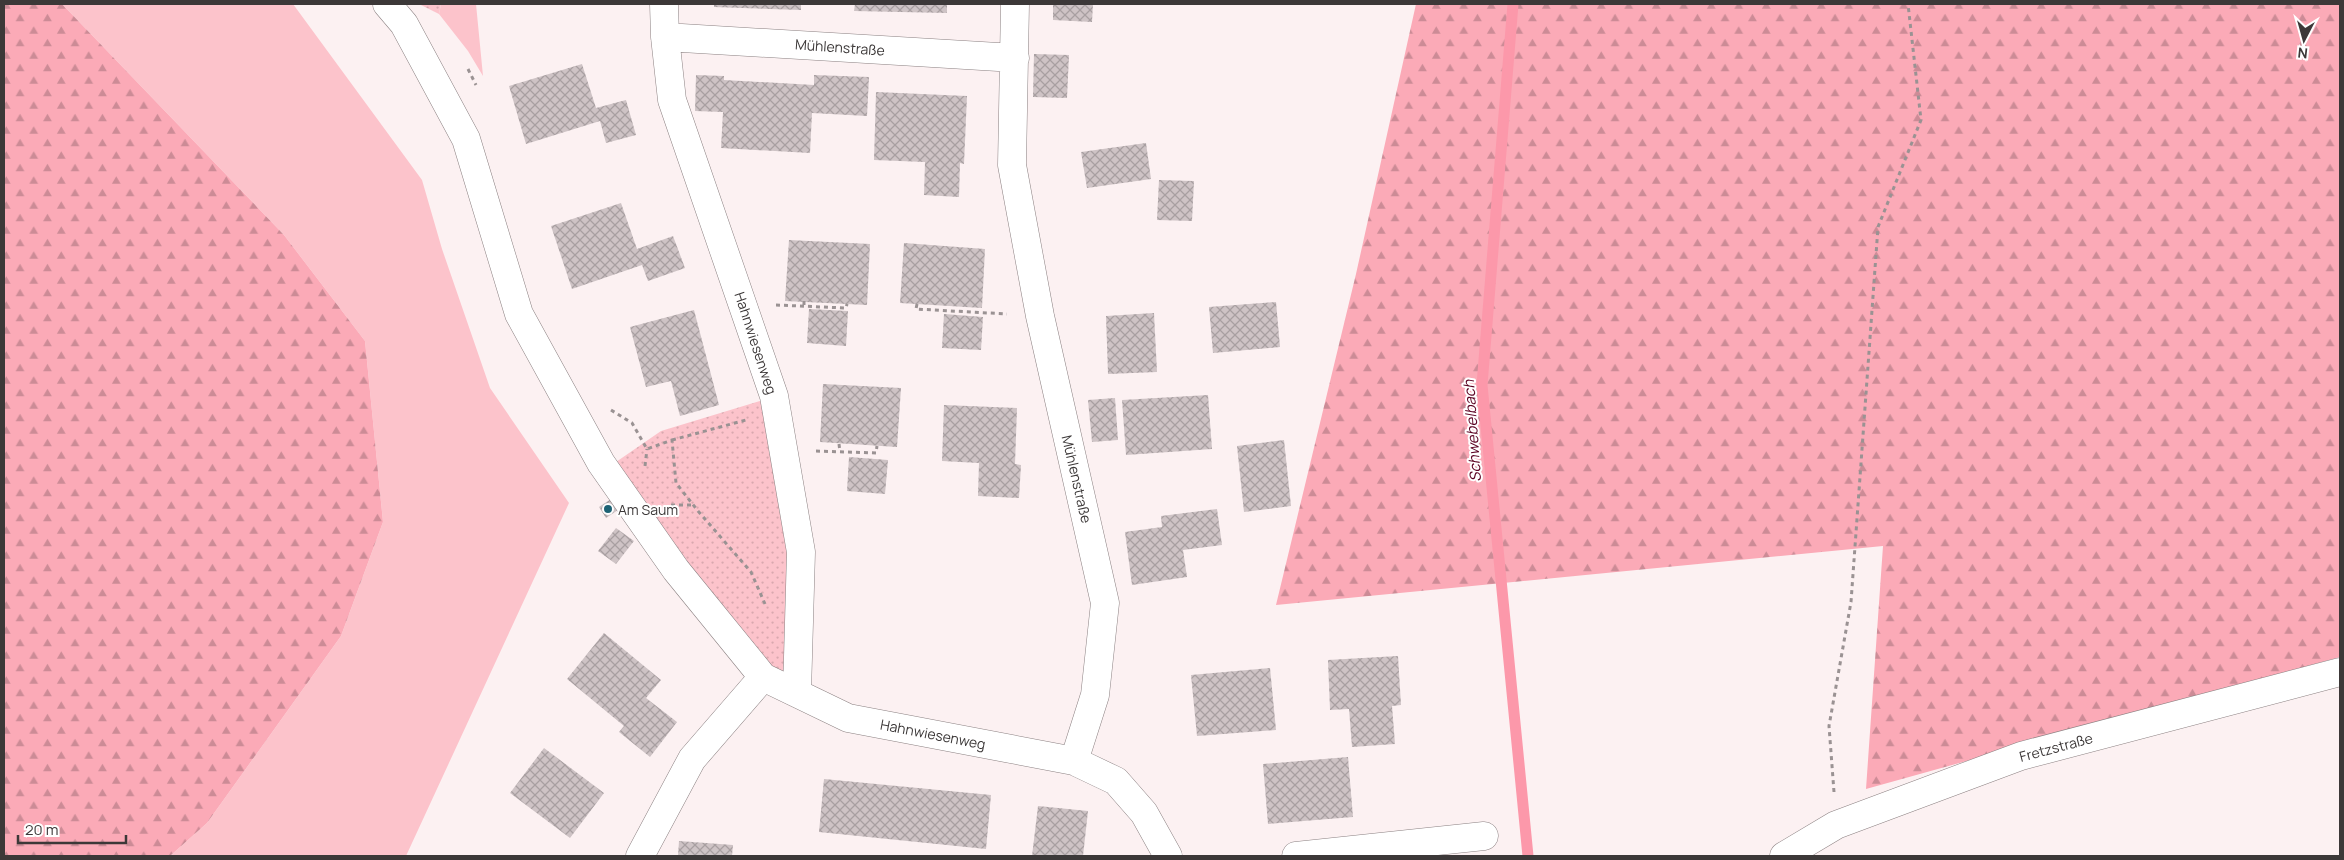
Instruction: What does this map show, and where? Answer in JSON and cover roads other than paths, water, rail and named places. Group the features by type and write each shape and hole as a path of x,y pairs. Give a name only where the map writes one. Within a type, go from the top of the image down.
{"street":[{"path":"388,4 404,24 466,139 519,314 601,463 676,570 763,677 692,759 640,856"},
{"name":"Hahnwiesenweg","path":"664,4 665,36 672,100 743,302 774,396 777,411 801,552 797,692"},
{"name":"Mühlenstraße","path":"1015,4 1012,165 1040,316 1105,603 1096,695 1074,761"},
{"name":"Mühlenstraße","path":"665,36 1015,58"},
{"name":"Fretzstraße","path":"1784,856 1836,825 2021,756 2340,672"},
{"name":"Hahnwiesenweg","path":"763,677 848,718 1074,761"},
{"path":"1074,761 1116,781 1144,813 1168,856"},
{"path":"1296,856 1484,836"}],"waterway":[{"name":"Schwebelbach","path":"1513,4 1482,385 1528,856"}],"place":[{"name":"Am Saum","path":"608,509"}]}
